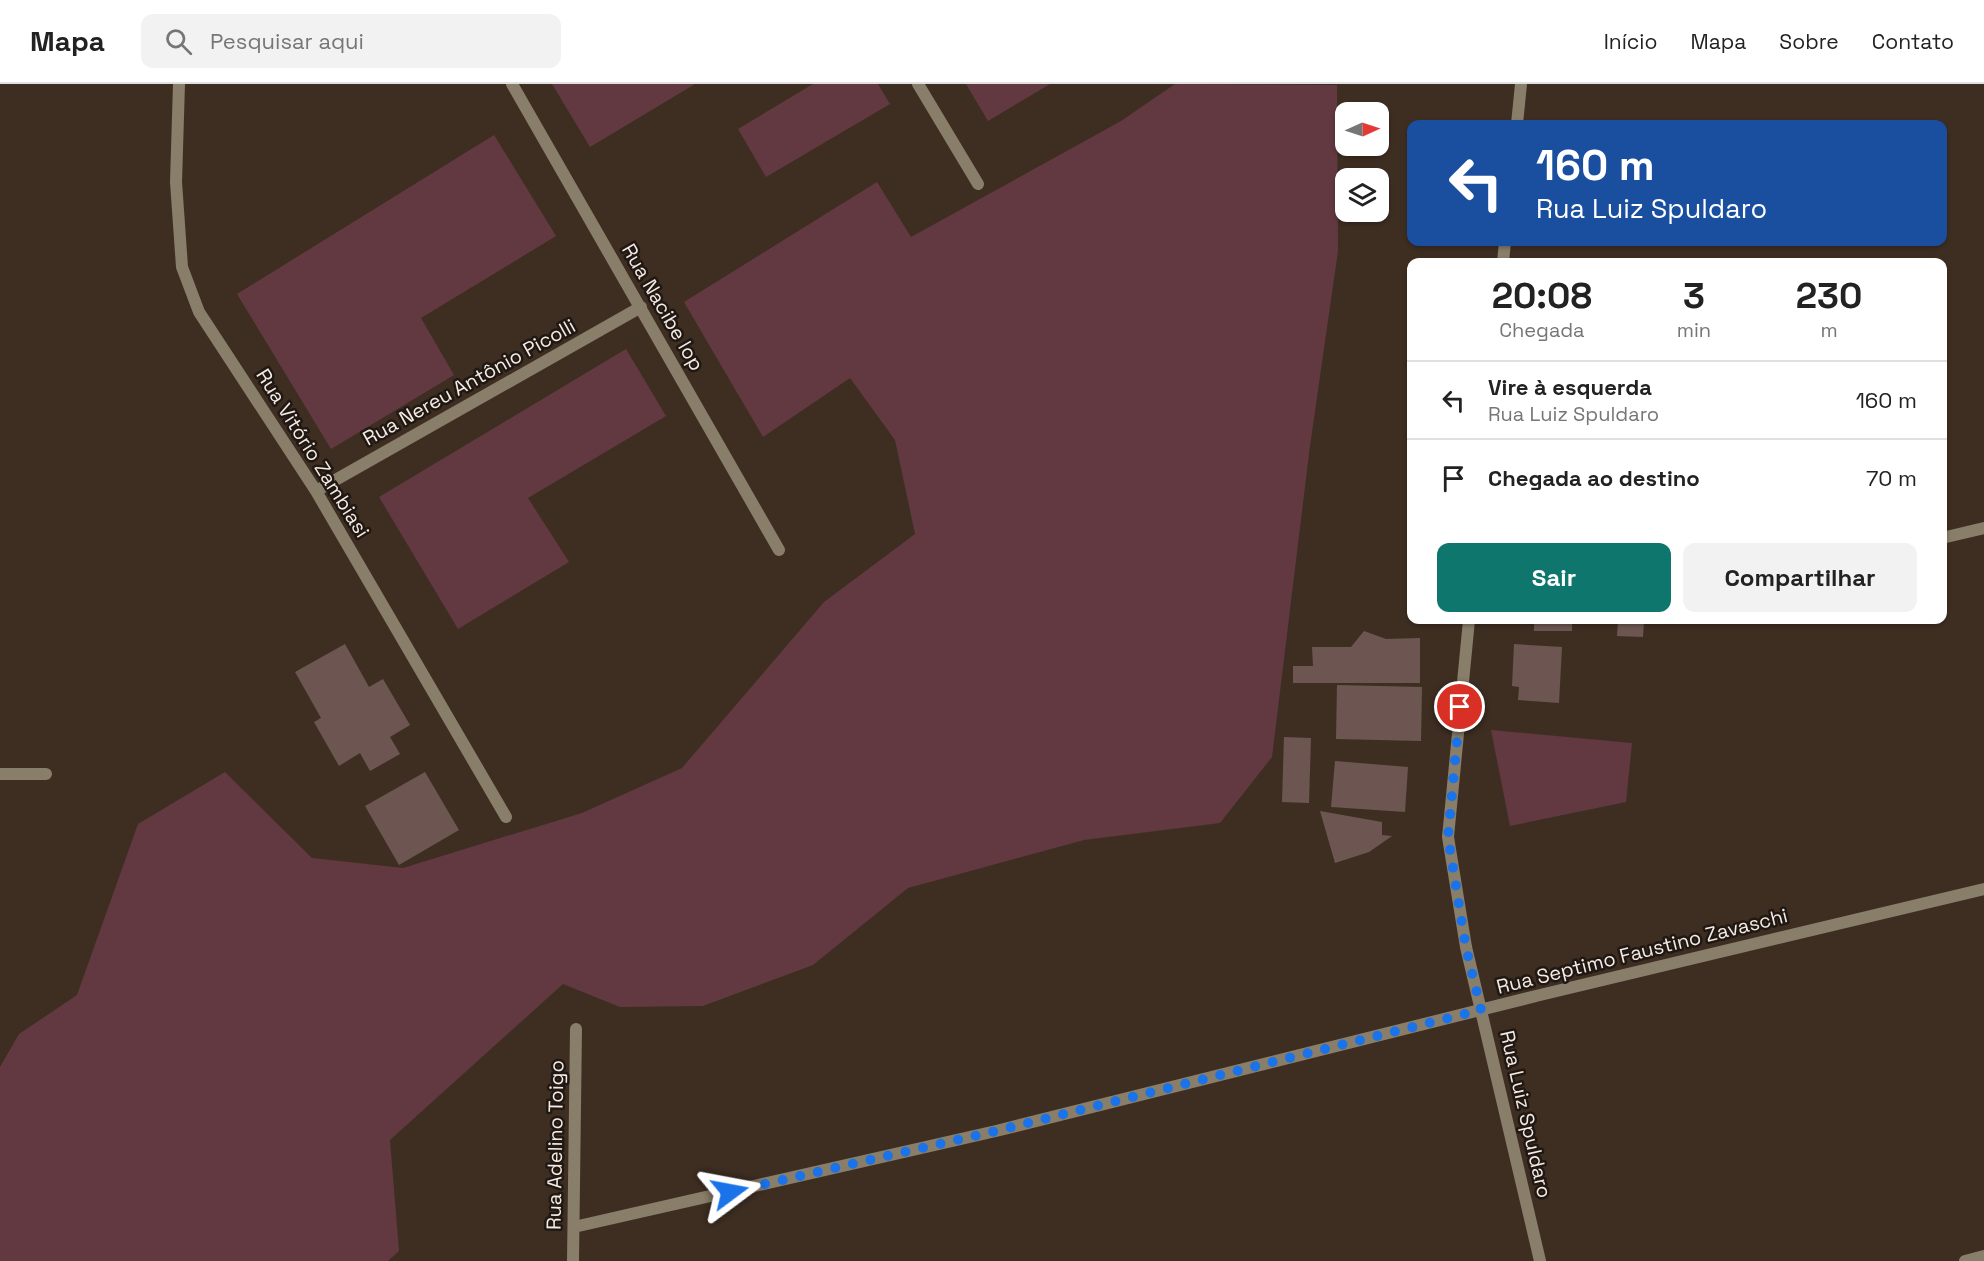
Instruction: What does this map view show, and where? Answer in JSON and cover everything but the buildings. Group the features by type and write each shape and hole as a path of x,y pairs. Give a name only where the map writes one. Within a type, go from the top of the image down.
{"street":[{"name":"Rua Vitório Zambiasi","path":"179,84 176,182 183,267 199,312 316,490 506,817"},
{"name":"Rua Nacibe Iop","path":"512,84 779,550"},
{"path":"918,84 978,184"},
{"path":"1517,120 1521,84"},
{"name":"Rua Nereu Antônio Picolli","path":"316,490 641,307"},
{"path":"1947,537 1984,528"},
{"name":"Rua Luiz Spuldaro","path":"1469,624 1448,837 1466,948 1540,1261"},
{"path":"0,774 46,774"},
{"name":"Rua Septimo Faustino Zavaschi","path":"574,1227 996,1131 1481,1010 1984,889"},
{"name":"Rua Adelino Toigo","path":"573,1261 576,1029"},
{"path":"1965,1261 1984,1256"}],"shaded area":[{"path":"552,84 695,84 590,147"},
{"path":"813,84 878,84 890,104 766,177 738,129"},
{"path":"966,84 1050,84 988,121"},
{"path":"1175,84 1337,85 1335,222 1338,222 1338,251 1310,446 1272,757 1220,823 1084,840 908,888 813,965 703,1006 620,1007 563,984 390,1140 399,1251 388,1261 0,1261 0,1067 19,1034 77,995 138,824 225,772 312,858 403,868 582,813 682,768 824,602 915,534 895,440 850,378 763,437 684,302 877,182 911,237 1121,121"},
{"path":"494,135 556,236 421,318 454,375 331,449 237,294"},
{"path":"626,349 666,416 528,498 569,562 458,629 379,497"},
{"path":"1491,730 1632,743 1626,802 1510,826"}],"route":[{"path":"730,1192 996,1131 1481,1010 1466,948 1448,837 1460,707"}]}
